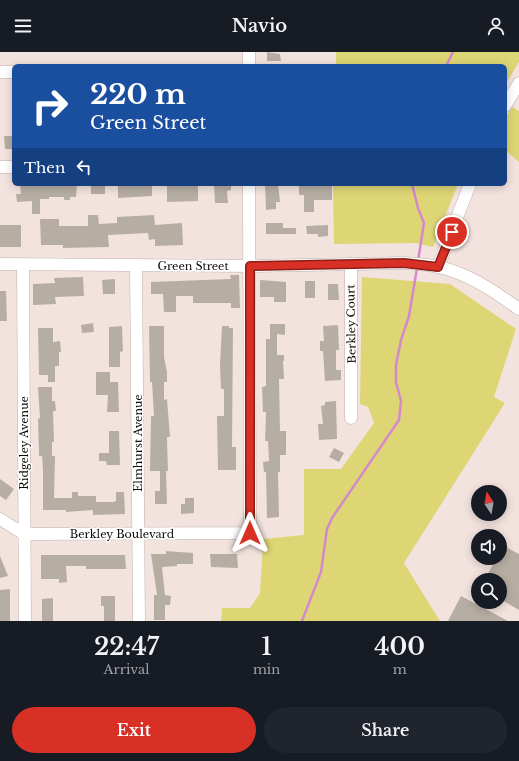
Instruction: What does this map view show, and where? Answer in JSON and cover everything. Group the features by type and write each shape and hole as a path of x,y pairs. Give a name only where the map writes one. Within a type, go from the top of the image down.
{"street":[{"path":"249,52 249,64"},
{"path":"0,72 12,72"},
{"path":"507,103 519,82"},
{"path":"0,167 12,167"},
{"path":"249,186 250,266"},
{"path":"432,266 469,186"},
{"name":"Green Street","path":"0,264 250,266 404,263 432,266 466,276 499,295 519,310"},
{"name":"Ridgeley Avenue","path":"23,264 25,621"},
{"name":"Berkley Court","path":"351,264 351,418"},
{"name":"Elmhurst Avenue","path":"136,265 139,621"},
{"name":"Berkley Boulevard","path":"24,534 250,533 250,266"},
{"path":"0,519 24,534"}],"shaded area":[{"path":"336,52 519,52 519,62 507,82 507,64 336,64"},
{"path":"512,107 519,111 519,162 507,152 507,116"},
{"path":"333,186 457,186 433,247 416,243 334,244"},
{"path":"362,277 450,284 516,329 494,397 505,403 404,563 440,621 221,621 222,608 250,608 260,593 263,539 304,535 304,469 341,469 374,423 368,407 360,404"}],"building":[{"path":"267,52 280,54 281,61 267,61"},
{"path":"4,136 12,136 12,149 5,149"},
{"path":"20,186 77,186 76,197 70,197 70,200 64,200 64,197 49,197 49,199 40,199 40,214 32,214 32,201 17,202 16,194 21,194"},
{"path":"91,186 105,186 105,194 91,194"},
{"path":"118,186 152,186 152,196 118,198"},
{"path":"167,186 198,186 198,201 167,202"},
{"path":"214,186 231,186 231,190 227,191 228,203 215,203"},
{"path":"265,186 278,186 280,202 276,202 276,209 266,210"},
{"path":"299,186 332,186 332,200 314,200 314,212 304,212 304,195 299,195"},
{"path":"88,215 98,215 99,224 117,223 117,217 154,215 155,225 182,223 183,245 155,246 155,239 149,240 148,233 108,235 109,247 63,248 63,245 41,245 40,219 59,219 59,226 88,226"},
{"path":"266,223 283,223 283,228 296,228 296,234 266,234"},
{"path":"0,225 21,225 21,247 0,247"},
{"path":"328,225 328,236 318,237 318,234 307,234 306,226"},
{"path":"230,275 239,275 240,308 231,308 231,303 193,303 193,296 176,296 176,312 164,312 163,294 151,294 151,282 231,279"},
{"path":"83,277 84,296 55,297 56,304 33,305 33,284 55,283 54,278"},
{"path":"115,279 115,294 103,294 102,280"},
{"path":"260,280 286,282 286,302 274,302 274,297 260,297"},
{"path":"305,281 315,281 315,298 305,298"},
{"path":"328,284 338,284 339,300 328,300"},
{"path":"0,291 6,291 7,321 0,321"},
{"path":"93,323 94,332 82,333 81,325"},
{"path":"270,324 285,324 285,335 277,334 277,355 284,355 284,379 279,379 280,431 286,431 286,455 280,455 280,472 278,472 279,517 267,518 266,472 264,472 263,462 269,461 268,441 265,441 266,412 263,412 262,387 266,386 266,339 270,339"},
{"path":"338,325 339,350 336,350 336,370 341,370 341,380 325,381 323,351 320,351 320,341 324,341 323,326"},
{"path":"122,326 123,351 120,352 120,367 109,367 109,327"},
{"path":"149,326 164,326 164,357 167,382 164,382 164,400 167,399 170,437 167,437 167,504 155,504 155,491 160,491 160,471 150,471 151,416 154,416 152,382 150,382"},
{"path":"222,326 229,326 229,328 233,328 232,447 236,447 236,470 218,470 217,416 224,416 224,389 221,389 220,365"},
{"path":"38,328 53,328 53,342 60,341 61,352 59,352 59,366 55,366 55,382 48,382 48,375 39,375"},
{"path":"96,372 110,372 110,382 118,382 119,412 107,412 108,395 96,395"},
{"path":"38,387 52,387 52,401 55,401 56,411 53,411 54,442 52,442 52,456 55,456 54,498 72,498 72,492 78,492 78,496 96,496 96,502 113,502 116,501 116,492 124,492 125,514 93,515 93,510 66,512 66,510 43,510 43,469 42,456 39,456 38,419 40,418"},
{"path":"336,401 337,439 319,440 318,424 323,424 321,406 325,405 325,402"},
{"path":"109,431 119,431 120,465 107,465 106,461 99,461 99,453 109,453"},
{"path":"334,448 344,453 339,462 329,457"},
{"path":"0,479 14,489 6,500 0,496"},
{"path":"185,498 194,498 194,513 181,514 181,504 185,504"},
{"path":"507,548 519,554 519,610 507,603 507,573 488,573 493,565 507,565"},
{"path":"166,551 193,553 193,564 177,564 177,566 162,567 165,595 171,596 170,605 165,605 165,620 154,620 154,595 157,595 151,554 166,554"},
{"path":"210,554 237,554 238,568 211,567"},
{"path":"41,555 125,555 126,569 86,569 86,566 66,566 67,582 59,583 59,579 41,579"},
{"path":"0,556 8,576 0,578"},
{"path":"10,589 10,621 0,621 0,590"},
{"path":"101,596 115,596 115,621 104,621 104,606 101,606"},
{"path":"461,596 471,601 471,609 486,609 508,621 448,621"},
{"path":"53,598 53,621 42,621 42,599"}],"waterway":[{"path":"447,64 453,52"},
{"path":"412,186 418,208 424,223 418,261"},
{"path":"302,621 321,572 327,529 332,518 399,420 401,401 396,382 396,365 401,340 409,316 417,268"}],"route":[{"path":"250,533 250,266 404,263 438,267 452,232"}]}
